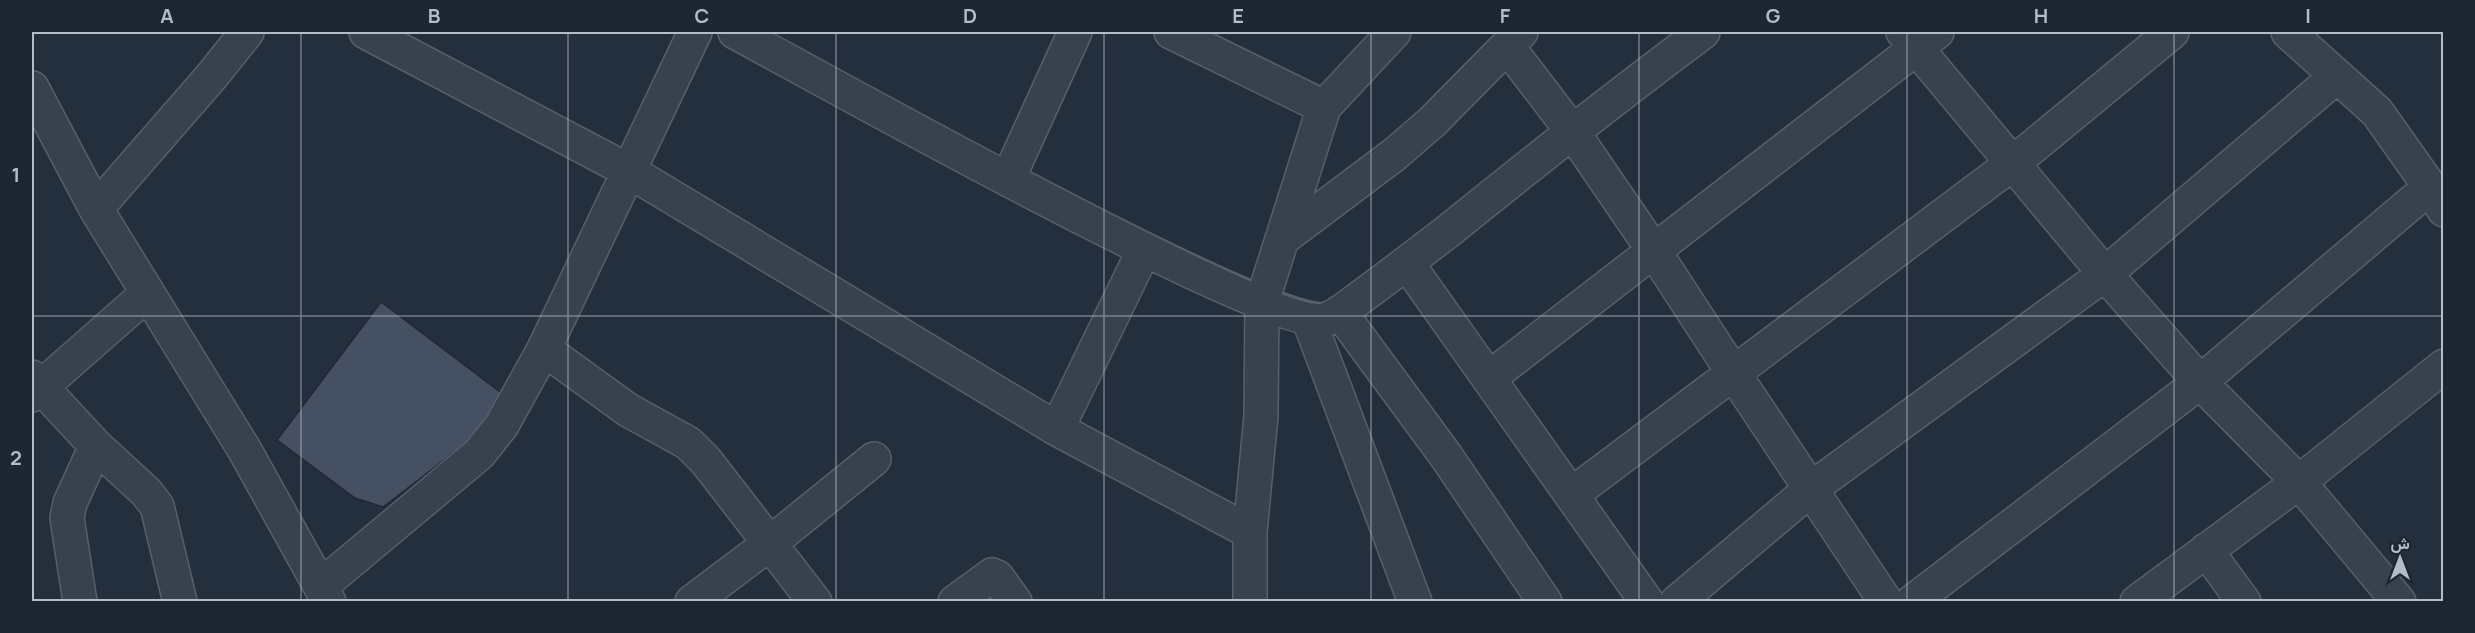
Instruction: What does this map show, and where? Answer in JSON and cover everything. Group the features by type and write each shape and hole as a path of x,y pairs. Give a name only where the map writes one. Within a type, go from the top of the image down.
{"street":[{"path":"96,209 211,77 247,32"},
{"path":"366,32 629,171 1058,429 1250,532"},
{"path":"32,88 96,209 244,449 325,594 479,454 502,425 544,349 695,32"},
{"path":"735,32 1144,250 1262,303 1325,316 1446,456 1545,602"},
{"path":"1008,179 1075,32"},
{"path":"1171,32 1324,107"},
{"path":"1250,602 1250,532 1261,416 1262,303 1324,107 1394,32"},
{"path":"1325,316 1407,263 1572,131 1702,32"},
{"path":"1571,495 1734,375 2013,163 2172,32"},
{"path":"1912,602 2437,199 2377,112 2288,32"},
{"path":"1489,378 1654,251 1919,36 2013,163 2105,274 2200,382 2299,483 2399,602"},
{"path":"1282,239 1395,154 1432,122 1514,39 1572,131 1886,602"},
{"path":"1677,602 1812,488 2105,274 2337,76"},
{"path":"1058,429 1144,250"},
{"path":"1407,263 1647,602"},
{"path":"148,293 34,387 146,492 157,506 180,602"},
{"path":"1325,316 1415,602"},
{"path":"544,349 628,410 688,443 706,461 815,602"},
{"path":"2137,602 2299,483 2444,366"},
{"path":"80,602 67,518 70,503 96,447"},
{"path":"692,602 769,544 874,459"},
{"path":"2206,550 2244,602"},
{"path":"955,602 992,575 997,577 1015,602"}],"building":[{"path":"381,302 504,395 469,441 383,507 355,498 277,440"}]}
